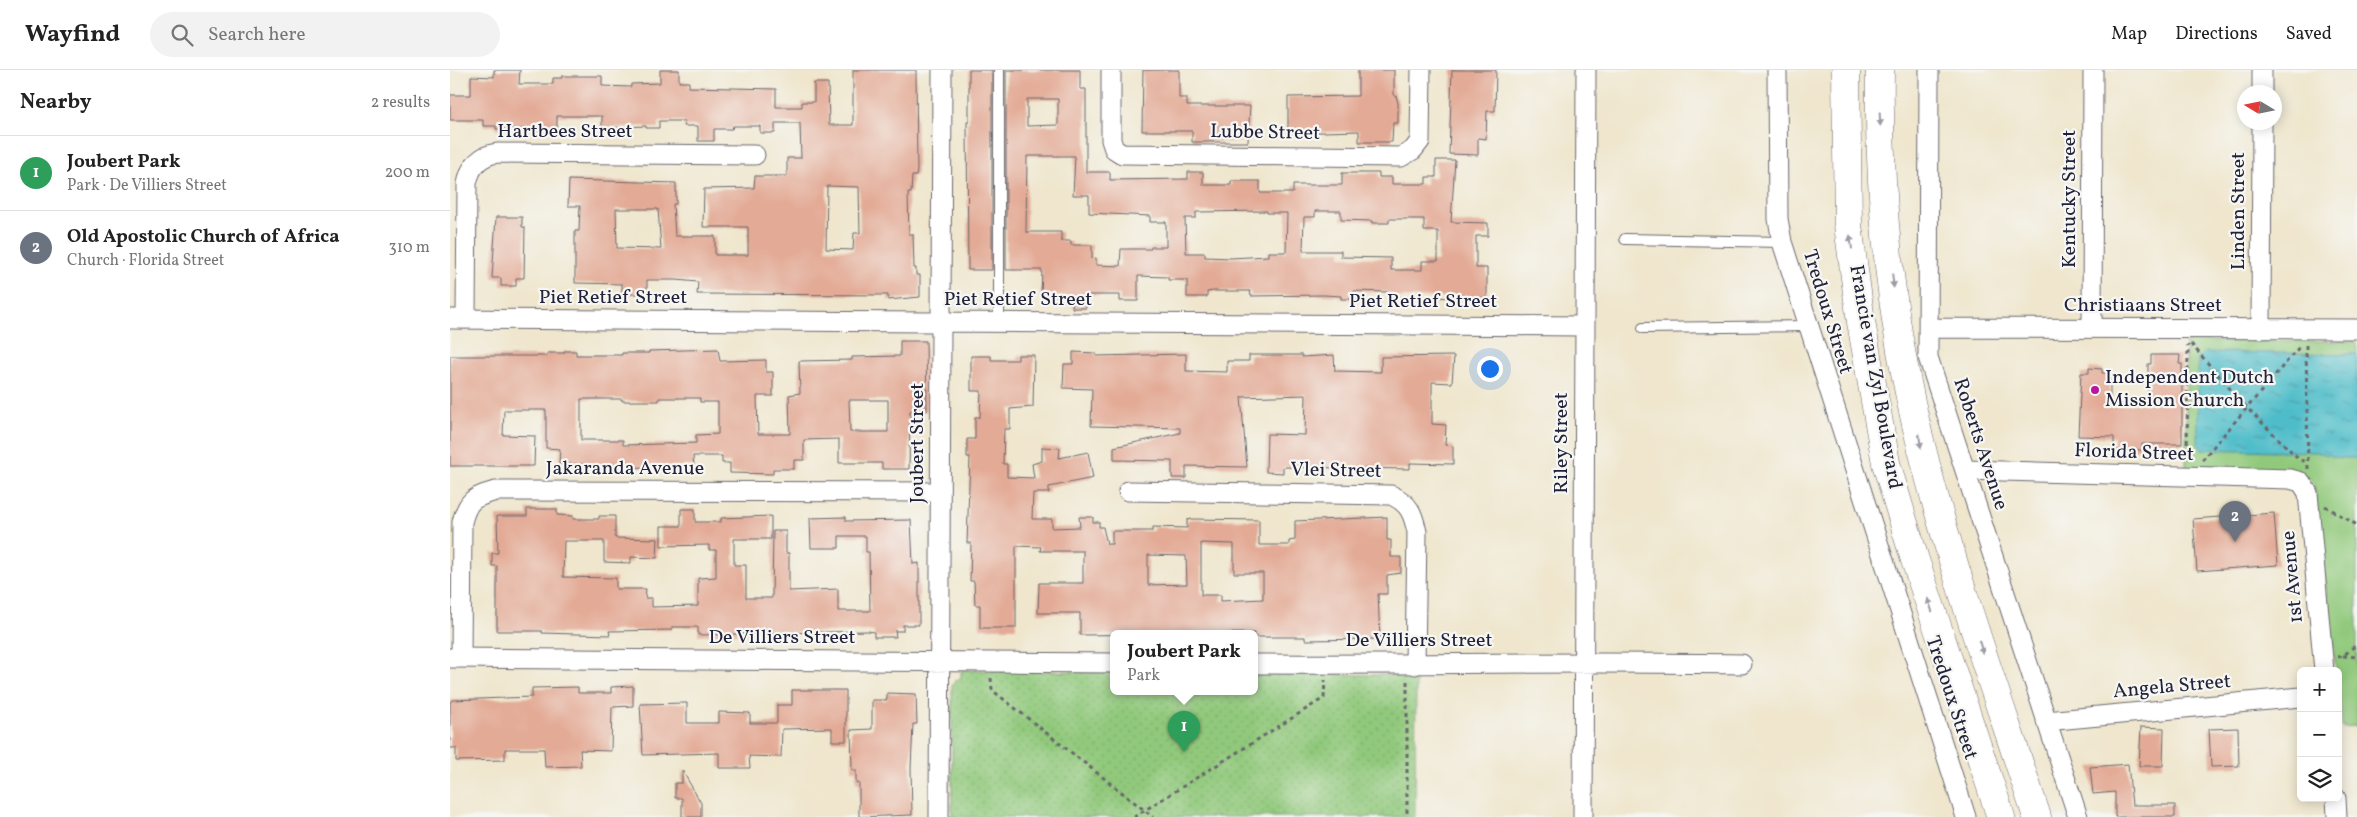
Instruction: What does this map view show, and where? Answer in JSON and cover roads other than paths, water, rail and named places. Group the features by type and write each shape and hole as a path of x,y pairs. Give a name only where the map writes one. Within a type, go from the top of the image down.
{"main road":[{"name":"Francie van Zyl Boulevard","path":"1846,70 1848,224 1861,322 1886,463 1915,560 2001,817"},
{"name":"Francie van Zyl Boulevard","path":"1880,70 1880,104 1887,227 1898,325 1922,448 1952,560 2037,817"}],"street":[{"name":"Joubert Street","path":"939,817 942,70"},
{"name":"Lubbe Street","path":"1111,70 1111,140 1114,150 1122,154 1401,157 1413,150 1420,141 1421,70"},
{"name":"Riley Street","path":"1583,817 1586,70"},
{"name":"Tredoux Street","path":"1776,70 1778,219 1782,242 1966,817"},
{"name":"Roberts Avenue","path":"1929,70 1928,357 2078,817"},
{"name":"Kentucky Street","path":"2092,328 2094,70"},
{"path":"2262,70 2262,85"},
{"name":"Linden Street","path":"2261,329 2262,130"},
{"name":"Hartbees Street","path":"458,319 467,184 472,168 483,157 498,153 755,155"},
{"name":"Piet Retief Street","path":"458,319 1586,326"},
{"name":"Christiaans Street","path":"1928,328 2357,330"},
{"name":"Florida Street","path":"1965,470 2187,473 2290,479 2301,482"},
{"name":"1st Avenue","path":"2301,482 2307,489 2324,667"},
{"name":"Jakaranda Avenue","path":"456,658 462,522 467,505 477,496 496,491 940,492"},
{"name":"Vlei Street","path":"1128,491 1391,494 1404,500 1413,513 1417,532 1415,665"},
{"name":"De Villiers Street","path":"456,658 1110,663"},
{"name":"De Villiers Street","path":"1258,664 1415,665 1584,661 1742,664"},
{"name":"Angela Street","path":"2046,721 2297,697"},
{"path":"2336,802 2337,817"}],"lane":[{"path":"999,70 999,323"},
{"path":"1625,239 1782,242"},
{"path":"1643,328 1808,326"}],"water":[{"path":"2205,352 2357,354 2357,458 2340,458 2316,452 2202,449 2198,444 2198,358"}],"place":[{"name":"Independent Dutch Mission Church","path":"2095,390"},
{"name":"Old Apostolic Church of Africa","path":"2235,542"},
{"name":"Joubert Park","path":"1184,752"}]}
